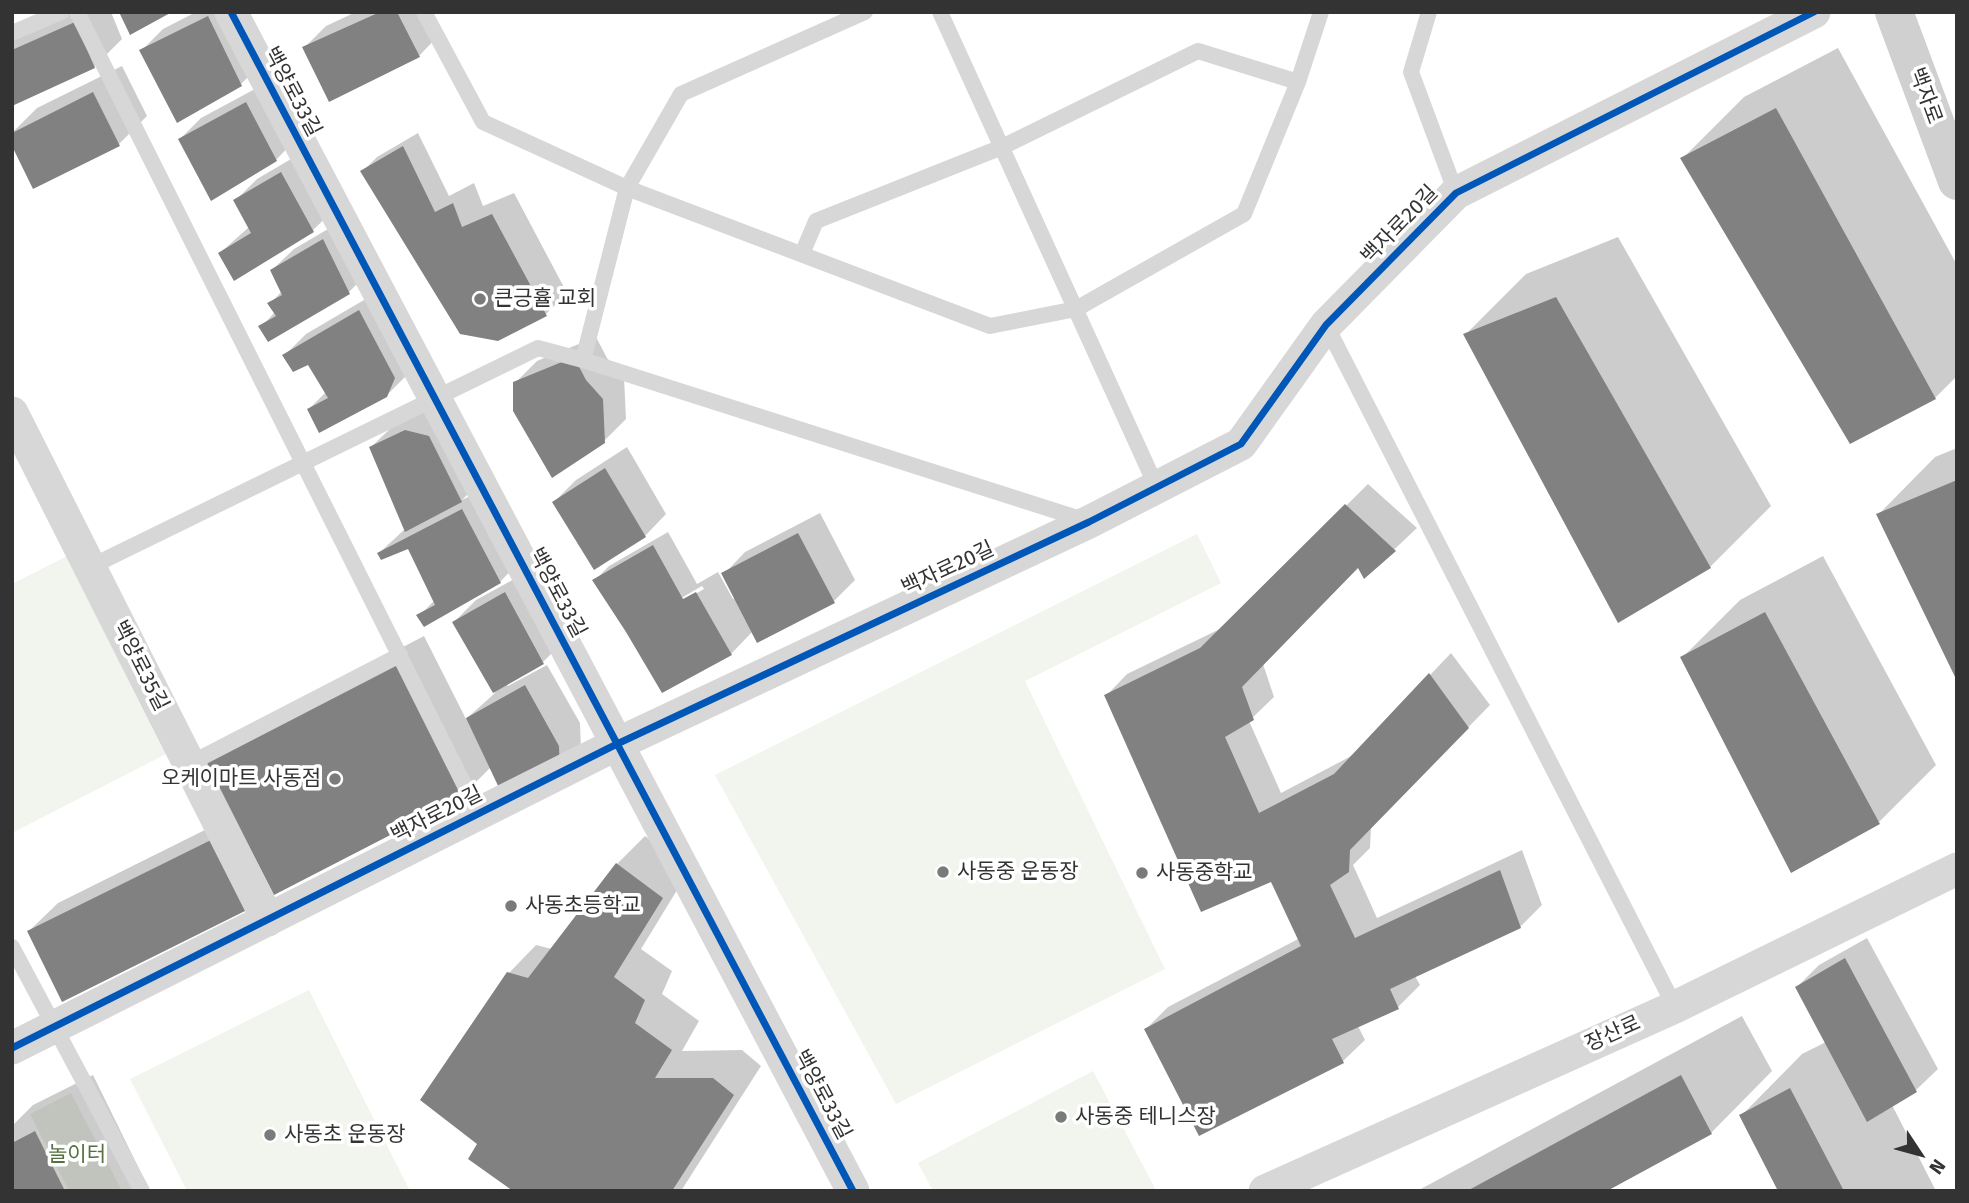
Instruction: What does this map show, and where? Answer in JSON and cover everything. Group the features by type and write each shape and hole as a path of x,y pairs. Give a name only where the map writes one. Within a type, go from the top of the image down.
{"street":[{"name":"백양로33길","path":"231,12 853,1191"},
{"name":"백자로20길","path":"12,1048 617,744 1090,522 1241,444 1326,325 1456,193 1814,12"},
{"name":"백자로","path":"1894,12 1957,181"},
{"name":"백양로35길","path":"12,413 268,920"},
{"name":"장산로","path":"1265,1191 1675,1007 1957,869"}],"lane":[{"path":"12,33 61,12"},
{"path":"77,12 479,814"},
{"path":"424,12 483,122 626,188 990,326 1076,310 1244,214 1297,82 1321,12"},
{"path":"583,360 626,188 681,94 865,12"},
{"path":"940,12 1157,488"},
{"path":"1429,12 1411,72 1456,193"},
{"path":"802,254 816,221 1002,147 1198,51 1297,82"},
{"path":"1326,325 1675,1007"},
{"path":"90,567 538,348 1090,522"},
{"path":"190,764 400,655"},
{"path":"12,947 142,1191"}],"green space":[{"name":"사동중 운동장","path":"1197,534 1221,583 1025,681 1165,969 896,1104 715,775"},
{"path":"69,555 170,752 12,833 12,584"},
{"name":"사동초 운동장","path":"309,990 410,1191 187,1191 130,1079"},
{"name":"사동중 테니스장","path":"1093,1071 1156,1190 933,1191 918,1163"},
{"name":"놀이터","path":"71,1093 122,1191 69,1191 30,1114"}],"building":[{"path":"119,12 172,12 130,35"},
{"path":"380,12 397,12 420,57 329,102 302,47"},
{"path":"208,16 242,86 177,123 139,50"},
{"path":"75,22 95,68 12,106 12,50"},
{"path":"93,92 120,146 33,189 12,146 12,133"},
{"path":"246,102 277,161 211,201 178,139"},
{"path":"1776,108 1936,399 1850,444 1680,158"},
{"path":"403,146 435,212 453,203 462,227 492,214 547,316 498,341 460,334 360,171"},
{"path":"281,172 314,232 234,281 218,253 251,233 233,200"},
{"path":"323,239 350,294 268,342 258,326 276,316 267,303 282,295 270,270"},
{"path":"1556,297 1711,568 1618,623 1463,334"},
{"path":"359,310 395,378 387,397 319,433 307,409 328,398 308,365 293,372 282,355"},
{"path":"574,357 586,380 603,399 605,443 552,478 513,411 513,382"},
{"path":"405,430 429,436 462,502 405,532 369,447"},
{"path":"605,468 646,537 594,570 552,502"},
{"path":"1957,480 1957,681 1876,514"},
{"path":"1345,504 1396,551 1364,579 1358,568 1242,687 1254,720 1225,737 1259,813 1334,774 1429,673 1469,728 1350,850 1349,872 1330,885 1355,938 1500,870 1521,928 1390,989 1399,1009 1332,1039 1344,1063 1199,1136 1144,1029 1301,946 1271,882 1201,912 1104,695 1200,648"},
{"path":"462,509 501,583 424,627 416,615 435,605 408,549 381,560 377,553"},
{"path":"798,533 835,603 757,643 721,573"},
{"path":"653,545 683,599 696,592 732,655 662,693 592,580"},
{"path":"505,592 544,664 493,693 452,622"},
{"path":"1765,612 1880,824 1791,873 1680,657"},
{"name":"오케이마트 사동점","path":"395,663 464,797 274,895 205,761"},
{"path":"525,685 559,746 560,773 501,792 466,718"},
{"path":"215,838 249,909 62,1002 27,931"},
{"path":"616,863 663,898 614,977 645,1000 635,1023 672,1050 655,1078 713,1078 734,1095 672,1191 513,1191 468,1159 477,1144 420,1100 507,972 528,978"},
{"path":"1845,958 1917,1092 1867,1122 1795,987"},
{"path":"1681,1075 1712,1134 1607,1191 1467,1191"},
{"path":"1790,1088 1844,1191 1778,1191 1739,1115"},
{"path":"35,1131 65,1191 12,1191 12,1143"}],"cycle path":[{"path":"231,12 853,1191"},
{"path":"12,1048 617,744 1089,522 1241,444 1326,325 1456,193 1814,12"}],"place":[{"name":"큰긍휼 교회","path":"480,299"},
{"name":"오케이마트 사동점","path":"335,779"},
{"name":"사동중 운동장","path":"943,872"},
{"name":"사동중학교","path":"1142,873"},
{"name":"사동초등학교","path":"511,906"},
{"name":"사동중 테니스장","path":"1061,1117"},
{"name":"사동초 운동장","path":"270,1135"}]}
